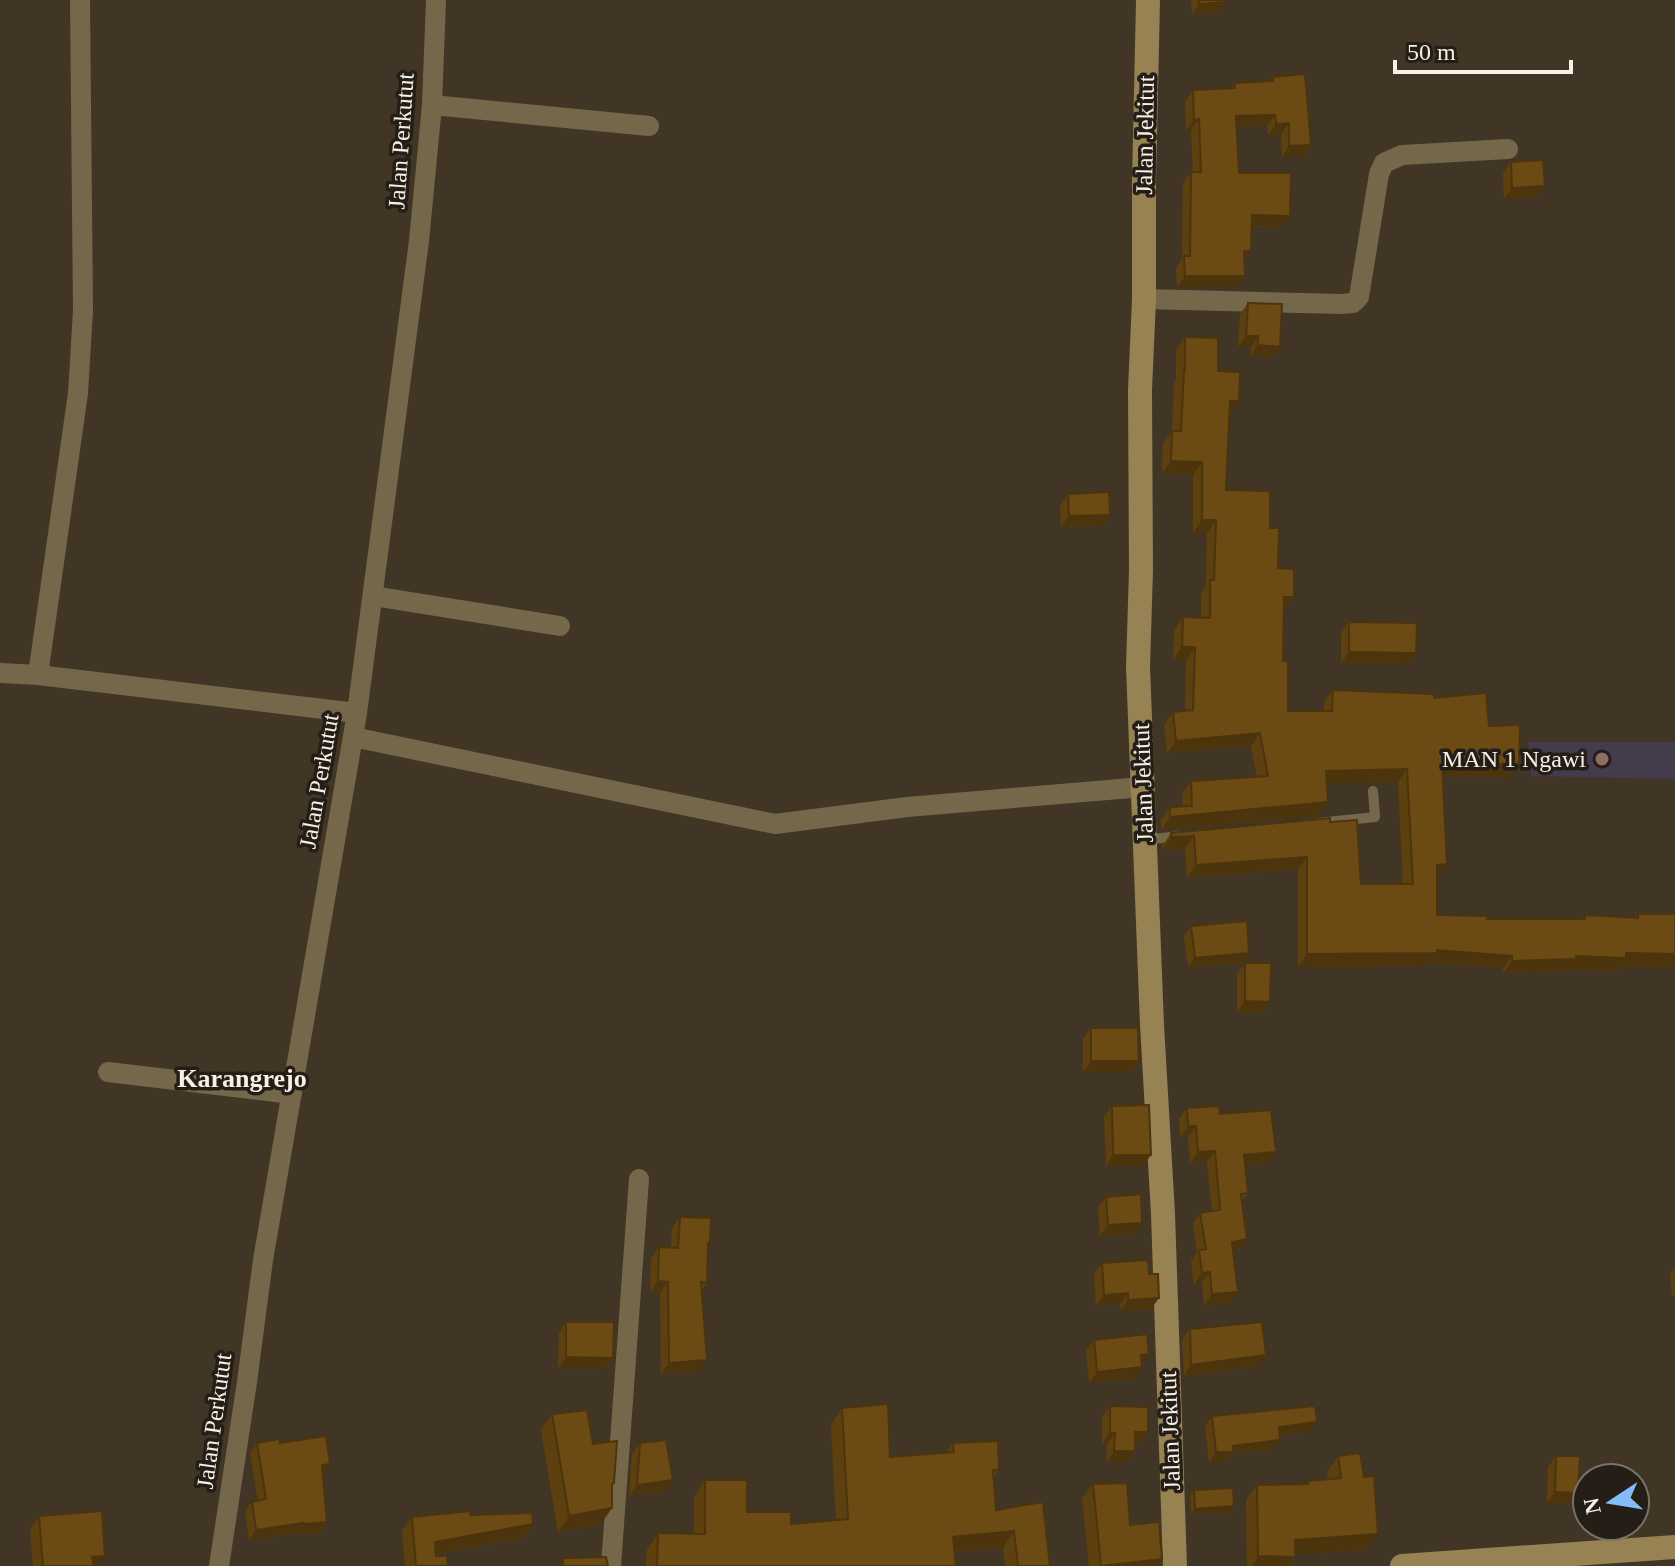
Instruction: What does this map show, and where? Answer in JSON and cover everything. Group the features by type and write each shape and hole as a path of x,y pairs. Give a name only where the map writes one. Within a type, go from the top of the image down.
{"street":[{"path":"38,675 78,393 83,311 80,0"},
{"name":"Jalan Perkutut","path":"219,1566 263,1260 357,713 419,241 432,105 436,0"},
{"name":"Jalan Jekitut","path":"1148,0 1138,667 1163,1214 1175,1566"},
{"path":"432,105 649,126"},
{"path":"1144,299 1353,303 1359,297 1379,174 1384,163 1402,155 1508,149"},
{"path":"373,596 560,626"},
{"path":"0,673 357,713"},
{"path":"353,737 775,824 907,807 1143,787"},
{"path":"108,1072 292,1094"},
{"path":"611,1566 639,1179"},
{"path":"1402,1566 1675,1547"}],"lane":[{"path":"1303,824 1375,817 1373,791"},
{"path":"1145,840 1196,835"}],"shaded area":[{"name":"MAN 1 Ngawi","path":"1528,742 1675,742 1675,779 1531,776"}],"building":[{"path":"1199,0 1225,0 1225,2 1199,4"},
{"path":"1305,74 1311,145 1289,146 1289,123 1276,124 1275,115 1236,116 1239,173 1291,173 1290,216 1252,215 1251,251 1244,251 1245,276 1185,276 1184,256 1190,256 1191,172 1201,172 1199,119 1194,120 1193,90 1235,88 1235,83 1273,81 1272,77"},
{"path":"1543,160 1545,186 1512,188 1511,162"},
{"path":"1248,303 1282,304 1280,347 1258,345 1258,336 1246,336"},
{"path":"1185,337 1218,338 1218,371 1240,372 1239,401 1230,401 1226,490 1270,491 1270,528 1279,528 1278,568 1294,569 1294,597 1284,597 1283,661 1288,661 1288,711 1332,711 1333,690 1434,694 1434,698 1486,693 1489,726 1520,725 1519,764 1442,763 1447,864 1437,865 1437,915 1487,916 1487,919 1585,919 1585,915 1638,918 1638,914 1675,914 1675,954 1626,953 1626,958 1576,956 1576,959 1512,961 1512,956 1437,950 1437,953 1307,954 1307,857 1196,865 1194,836 1171,837 1171,833 1330,818 1330,822 1357,820 1361,884 1413,884 1407,769 1326,771 1328,802 1170,817 1170,807 1192,806 1191,781 1268,776 1260,733 1176,741 1173,712 1193,710 1195,647 1182,647 1183,617 1210,618 1216,520 1202,520 1202,462 1171,461 1172,431 1181,431"},
{"path":"1109,492 1110,515 1069,516 1068,494"},
{"path":"1349,622 1417,623 1416,653 1349,652"},
{"path":"1247,921 1249,953 1195,958 1191,926"},
{"path":"1245,963 1271,963 1270,1002 1245,1001"},
{"path":"1091,1028 1138,1028 1139,1061 1091,1061"},
{"path":"1149,1105 1151,1155 1113,1155 1112,1106"},
{"path":"1219,1106 1220,1114 1271,1110 1276,1152 1244,1155 1248,1193 1241,1194 1247,1239 1232,1242 1238,1292 1212,1294 1210,1272 1202,1273 1199,1250 1206,1249 1200,1213 1220,1210 1215,1151 1198,1152 1196,1126 1188,1126 1187,1108"},
{"path":"1141,1194 1142,1223 1108,1225 1106,1197"},
{"path":"680,1217 711,1218 707,1283 701,1282 707,1360 669,1363 668,1282 658,1281 659,1247 678,1248"},
{"path":"1148,1260 1149,1274 1158,1274 1159,1298 1128,1300 1128,1293 1104,1295 1102,1263"},
{"path":"566,1322 614,1322 613,1358 566,1357"},
{"path":"1262,1322 1266,1355 1191,1365 1190,1329"},
{"path":"1147,1334 1149,1354 1141,1355 1142,1367 1097,1372 1094,1340"},
{"path":"888,1404 890,1457 954,1452 953,1443 998,1441 999,1470 993,1470 996,1510 1043,1502 1050,1566 1018,1566 1014,1531 953,1537 956,1566 657,1566 658,1533 705,1534 705,1480 747,1480 747,1512 791,1512 791,1524 848,1519 842,1408"},
{"path":"1110,1406 1148,1407 1148,1432 1135,1432 1135,1451 1114,1451 1115,1433 1110,1433"},
{"path":"1315,1406 1317,1422 1279,1427 1280,1440 1233,1446 1233,1452 1216,1452 1212,1416"},
{"path":"587,1410 593,1444 617,1441 612,1508 569,1516 552,1414"},
{"path":"326,1436 330,1464 322,1465 327,1522 256,1530 252,1502 266,1499 257,1443"},
{"path":"666,1440 673,1480 637,1485 640,1443"},
{"path":"1360,1453 1364,1477 1374,1476 1378,1534 1295,1540 1295,1557 1258,1556 1257,1485 1308,1484 1308,1481 1341,1478 1338,1456"},
{"path":"1556,1456 1580,1456 1580,1462 1571,1462 1571,1493 1555,1492"},
{"path":"1127,1483 1130,1525 1159,1522 1162,1559 1101,1566 1093,1484"},
{"path":"1233,1488 1234,1506 1195,1509 1194,1490"},
{"path":"102,1511 105,1556 92,1557 94,1566 43,1566 39,1516"},
{"path":"470,1511 470,1515 532,1513 533,1524 435,1542 436,1556 447,1556 448,1566 416,1566 412,1517"},
{"path":"606,1557 608,1566 563,1566 563,1558"}],"place":[{"name":"MAN 1 Ngawi","path":"1602,759"}],"district":[{"name":"Karangrejo","path":"242,1078"}]}
